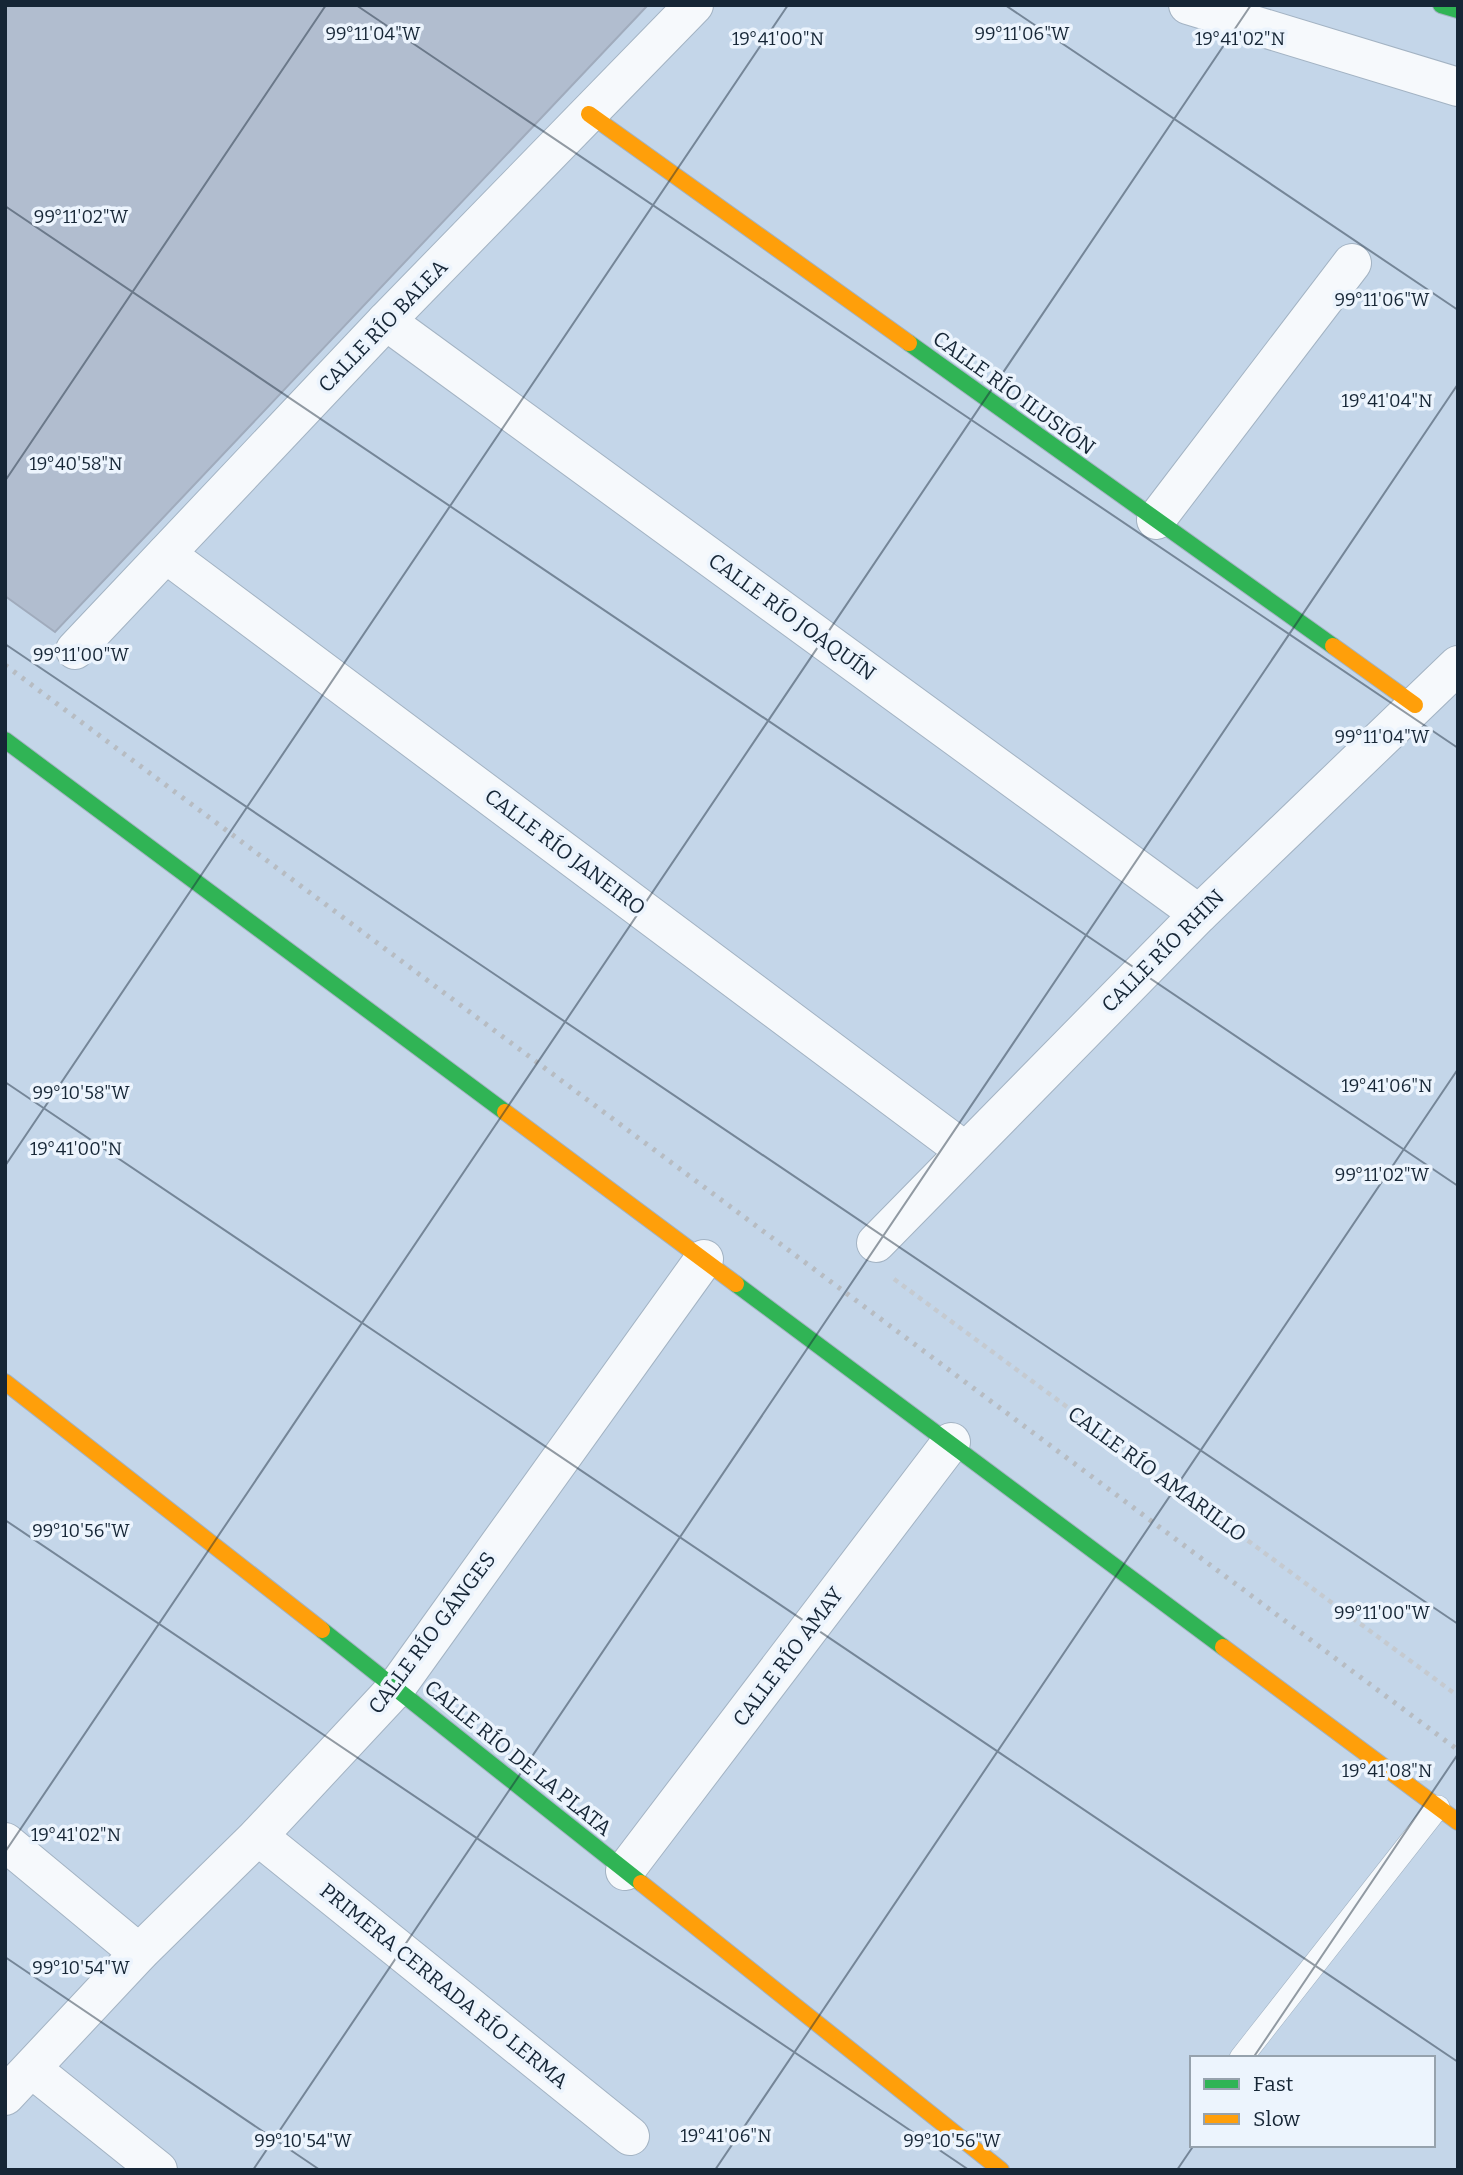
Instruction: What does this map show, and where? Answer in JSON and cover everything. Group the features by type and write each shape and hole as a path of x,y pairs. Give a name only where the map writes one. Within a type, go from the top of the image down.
{"street":[{"name":"CALLE RÍO BALEA","path":"75,650 386,321 694,5"},
{"path":"1188,5 1458,87"},
{"path":"1441,5 1458,10"},
{"name":"CALLE RÍO ILUSIÓN","path":"589,114 1415,705"},
{"path":"1156,520 1352,263"},
{"name":"CALLE RÍO JOAQUÍN","path":"386,321 1199,914"},
{"name":"CALLE RÍO JANEIRO","path":"166,554 965,1151"},
{"name":"CALLE RÍO RHIN","path":"876,1243 1199,914 1458,665"},
{"path":"5,740 1458,1822"},
{"name":"CALLE RÍO GÁNGES","path":"18,2082 139,1954 258,1836 396,1688 704,1259"},
{"name":"CALLE RÍO DE LA PLATA","path":"5,1382 396,1688 1001,2170"},
{"name":"CALLE RÍO AMAY","path":"625,1871 951,1442"},
{"name":"PRIMERA CERRADA RÍO LERMA","path":"258,1836 631,2136"},
{"path":"5,1842 139,1954"},
{"path":"18,2082 158,2170"}],"lane":[{"path":"1243,2056 1438,1807"}],"path":[{"name":"CALLE RÍO AMARILLO","path":"876,1243 872,1254 876,1266 1458,1696"}],"building":[{"path":"5,5 648,5 55,632 5,596"}],"railway":[{"path":"5,665 1458,1750"}],"traffic: fast":[{"path":"1441,5 1458,10"},
{"path":"909,343 1333,646"},
{"path":"5,740 505,1112"},
{"path":"736,1284 1223,1647"},
{"path":"322,1630 641,1883"}],"traffic: slow":[{"path":"589,114 909,343"},
{"path":"1333,646 1415,705"},
{"path":"505,1112 736,1284"},
{"path":"5,1382 322,1630"},
{"path":"1223,1647 1458,1822"},
{"path":"641,1883 1001,2170"}]}
